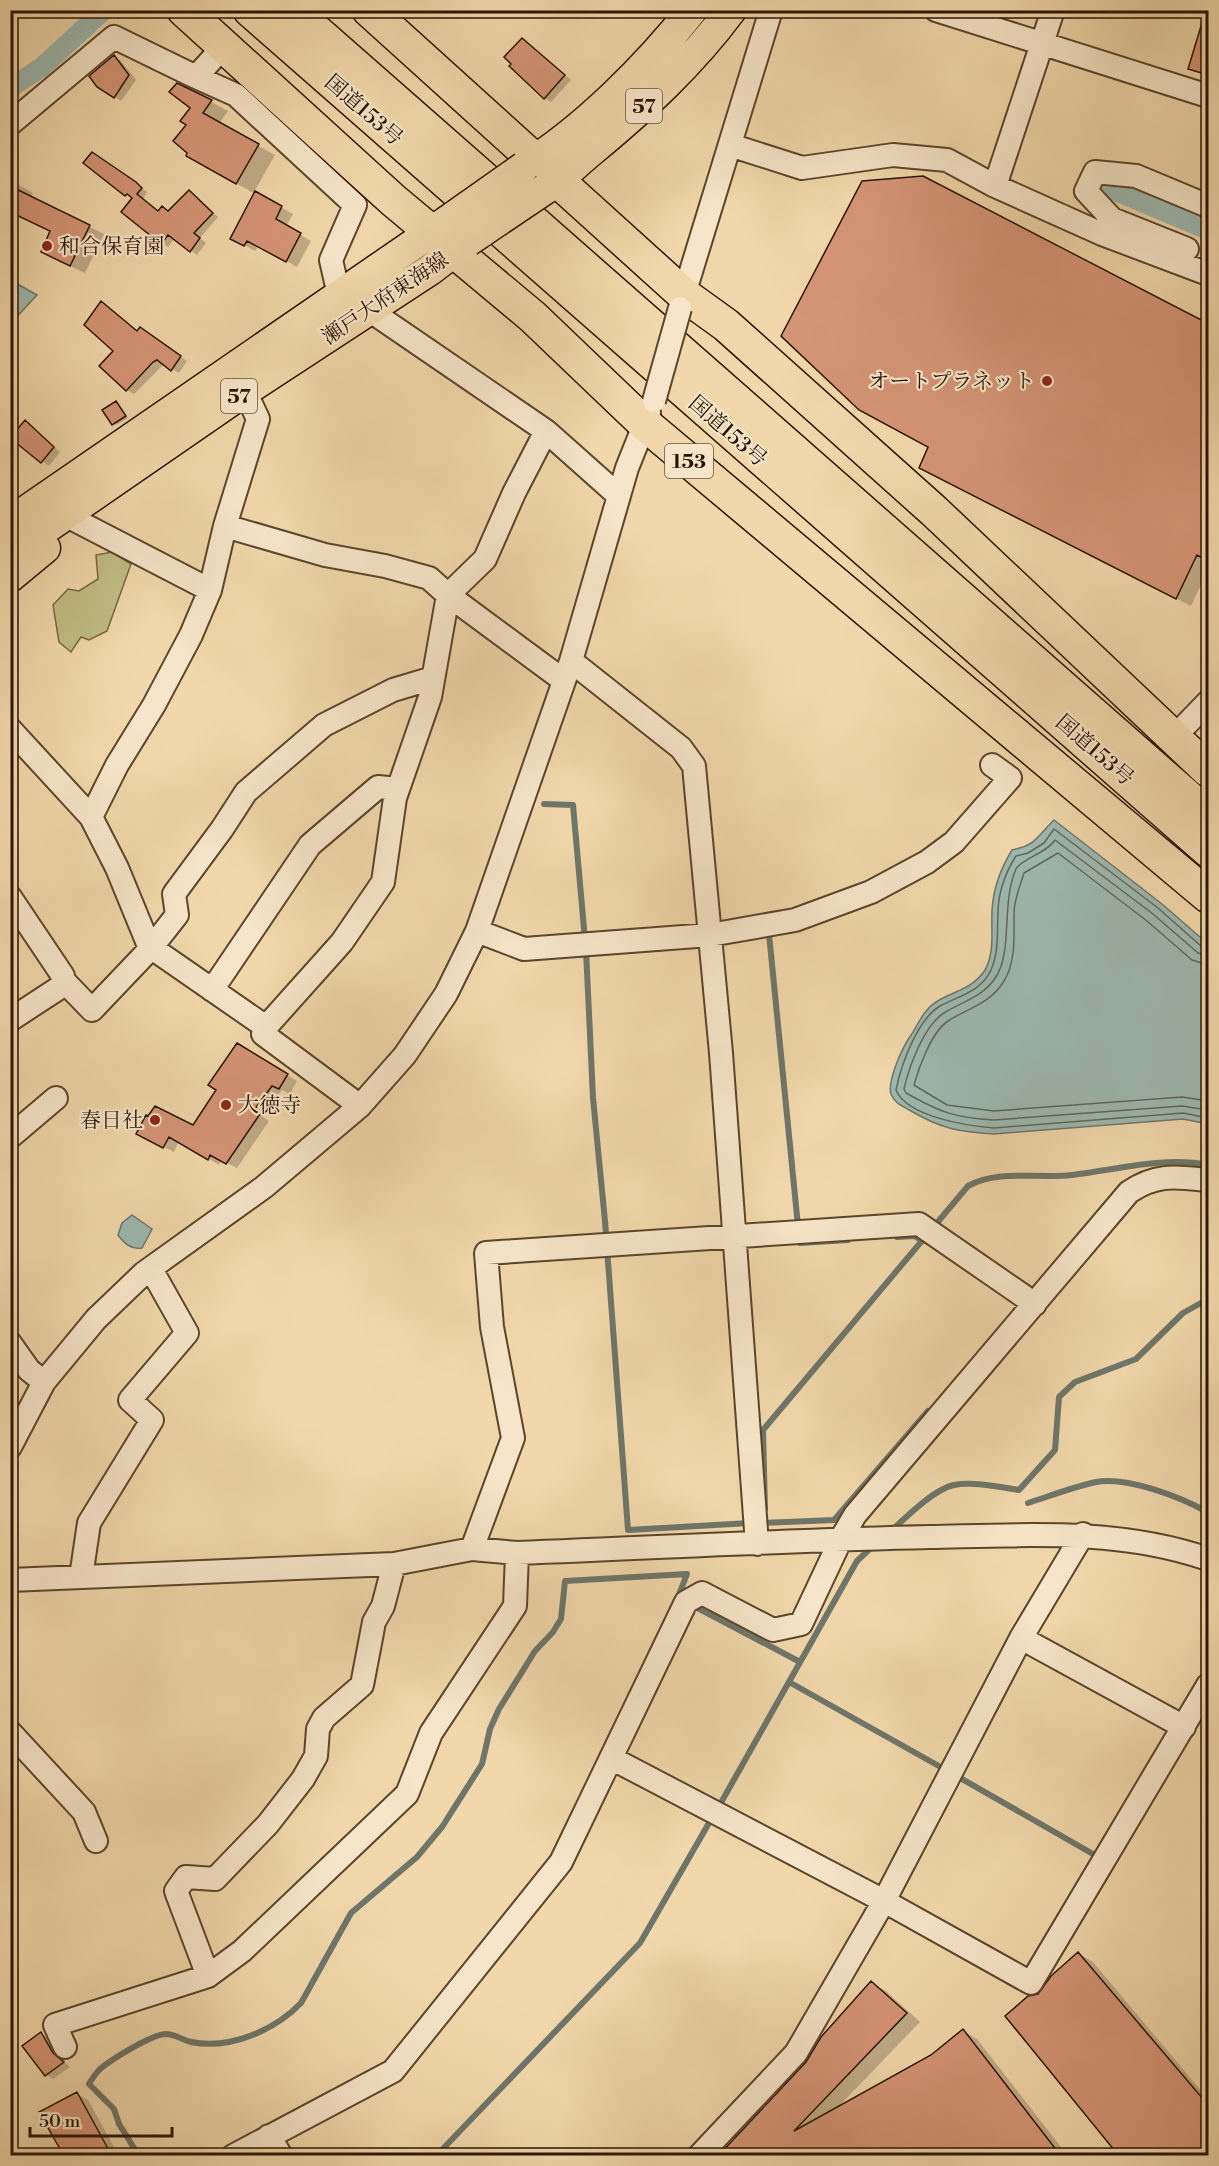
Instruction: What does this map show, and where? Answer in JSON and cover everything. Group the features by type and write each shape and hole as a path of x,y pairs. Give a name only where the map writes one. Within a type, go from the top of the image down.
{"highway":[{"name":"153","path":"184,10 393,200 450,236 533,317 650,412 1209,896"},
{"name":"国道153号","path":"250,10 1209,850"},
{"name":"国道153号","path":"292,10 1209,815"},
{"path":"369,10 541,174 681,301 726,325 934,511 1209,770"}],"main road":[{"name":"瀬戸大府東海線","path":"541,174 653,58 692,10"},
{"name":"瀬戸大府東海線","path":"10,522 339,295 450,236 541,174 683,69 731,10"},
{"name":"瀬戸大府東海線","path":"10,553 67,516 245,391 369,310 450,236"},
{"name":"57","path":"10,502 71,482"},
{"name":"57","path":"10,577 54,540 67,516"}],"street":[{"path":"10,1447 44,1382 96,1318 151,1269 264,1187 360,1106 405,1055 446,994 477,931 567,671 619,496 650,412 681,301 771,10"},
{"path":"936,10 1209,96"},
{"path":"995,186 1053,10"},
{"path":"10,124 114,37 236,95 355,205 331,260 339,295"},
{"path":"196,77 224,46"},
{"path":"730,145 802,168 893,155 947,160 995,186 1102,234 1209,274"},
{"path":"1209,206 1136,176 1095,172 1086,191 1112,219 1209,259"},
{"path":"369,310 546,431 619,496"},
{"path":"91,817 117,765 154,705 191,635 210,590 225,526 258,419 245,391"},
{"path":"360,1106 263,1034 266,1027 342,942 383,882 398,789 424,715 448,595 485,559 514,493 546,431"},
{"path":"67,516 210,590"},
{"path":"225,526 325,555 385,566 429,579 448,595 681,748 694,766 710,935 757,1544"},
{"path":"63,980 92,1010 151,948 177,915 174,894 246,792 340,714 393,690 433,678"},
{"path":"1174,737 1209,702"},
{"path":"10,729 21,755 91,817 117,868 151,948 266,1027"},
{"path":"477,931 524,949 710,935 795,920 871,892 927,862 954,842 1010,778 992,765"},
{"path":"212,990 310,845 378,787 398,789"},
{"path":"10,897 63,976 62,986 10,1020"},
{"path":"10,1137 56,1098"},
{"path":"232,2156 275,2146 393,2071 561,1862 686,1602 702,1593 773,1630 801,1624 841,1539 855,1515 1129,1192 1147,1180 1167,1177 1209,1180"},
{"path":"472,1549 513,1438 492,1327 486,1253 919,1224 1035,1304"},
{"path":"81,1576 89,1523 152,1420 130,1400 187,1334 151,1269"},
{"path":"10,1343 29,1370 44,1382"},
{"path":"10,1580 394,1564 472,1549 517,1553 841,1539 1083,1534 1188,1552 1209,1559"},
{"path":"699,2156 796,2053 884,1901 1021,1638 1083,1534"},
{"path":"65,2047 56,2025 208,1976 242,1951 407,1794 431,1733 515,1606 517,1553"},
{"path":"208,1976 176,1891 186,1877 216,1879 268,1824 303,1779 315,1756 318,1729 324,1718 362,1685 370,1653 374,1622 383,1606 394,1564"},
{"path":"1021,1638 1184,1727"},
{"path":"611,1758 884,1901 1031,1983 1209,1685"},
{"path":"10,1732 84,1812 96,1841"}],"shaded area":[{"path":"112,552 131,564 107,631 89,640 81,637 71,652 59,642 53,605 68,589 79,591 98,579 96,555"}],"water":[{"path":"14,282 37,295 11,323 11,287"},
{"path":"1054,820 1162,904 1208,944 1208,1124 1183,1119 994,1134 982,1133 961,1131 932,1122 902,1106 891,1094 891,1081 896,1065 906,1043 924,1014 942,998 975,981 985,970 991,949 994,895 1001,872 1012,850 1032,843"},
{"path":"132,1215 152,1229 142,1248 128,1245 118,1235 122,1223"}],"building":[{"path":"1205,13 1209,14 1209,64 1205,74 1188,69"},
{"path":"522,38 565,75 544,99 509,66 511,64 504,57"},
{"path":"114,55 129,75 114,98 97,87 89,76"},
{"path":"177,83 212,100 203,113 259,144 236,184 186,156 187,153 173,141 186,125 180,121 190,108 169,92"},
{"path":"92,152 136,182 142,188 137,194 158,211 162,206 168,211 189,190 213,213 194,233 200,238 190,252 168,235 161,244 121,212 132,198 127,194 125,196 83,163"},
{"path":"923,176 1209,324 1209,562 1197,555 1176,599 919,468 928,447 859,410 781,336 862,181"},
{"path":"10,186 90,225 70,266 41,252 50,231 10,212"},
{"path":"255,191 282,206 276,219 301,233 286,262 247,241 244,246 230,239"},
{"path":"101,301 137,331 140,327 181,356 171,371 157,360 126,391 99,366 113,351 84,325"},
{"path":"116,401 126,416 112,425 102,410"},
{"path":"25,420 54,447 41,463 10,438"},
{"name":"大徳寺","path":"237,1043 288,1074 279,1089 272,1086 254,1110 260,1114 226,1164 210,1155 208,1160 169,1137 163,1148 136,1134 146,1115 148,1116 155,1106 193,1125 216,1090 208,1085"},
{"path":"1078,1952 1209,2106 1209,2156 1119,2156 1005,2016 1028,1996 1038,1994 1051,1976"},
{"path":"871,1981 907,2013 794,2131 931,2055 963,2029 1061,2156 718,2156 806,2062 821,2037"},
{"path":"41,2032 53,2053 64,2062 45,2076 22,2046"},
{"path":"77,2092 112,2156 64,2156 39,2112"}],"waterway":[{"path":"10,88 42,67 104,10"},
{"path":"1097,183 1208,230"},
{"path":"544,804 573,805 585,940"},
{"path":"769,934 798,1226"},
{"path":"586,950 593,1098 605,1221 628,1530 750,1523"},
{"path":"765,1509 763,1430 968,1186 1005,1176 1072,1175 1174,1162 1208,1165"},
{"path":"799,1236 800,1243 848,1240"},
{"path":"897,1237 914,1236 923,1241"},
{"path":"890,1532 929,1498 954,1485 978,1484 1019,1490 1055,1450 1059,1397 1075,1382 1136,1359 1183,1313 1208,1299"},
{"path":"760,1523 834,1520 928,1411"},
{"path":"1028,1503 1079,1486 1108,1481 1153,1489 1207,1512"},
{"path":"718,1808 857,1561 875,1544"},
{"path":"139,2156 119,2124 114,2109 89,2084 96,2074 122,2054 159,2035 169,2034 191,2042 206,2044 236,2040 251,2036 278,2022 301,2003 351,1913 417,1857 442,1827 482,1764 490,1729 499,1709 535,1651 553,1632 561,1619 565,1581 687,1574 678,1597 680,1598"},
{"path":"692,1605 800,1662"},
{"path":"789,1682 946,1770"},
{"path":"955,1775 1100,1858"},
{"path":"436,2156 640,1943 713,1816"}],"place":[{"name":"和合保育園","path":"47,246"},
{"name":"オートプラネット","path":"1047,381"},
{"name":"大徳寺","path":"226,1105"},
{"name":"春日社","path":"155,1120"}]}
